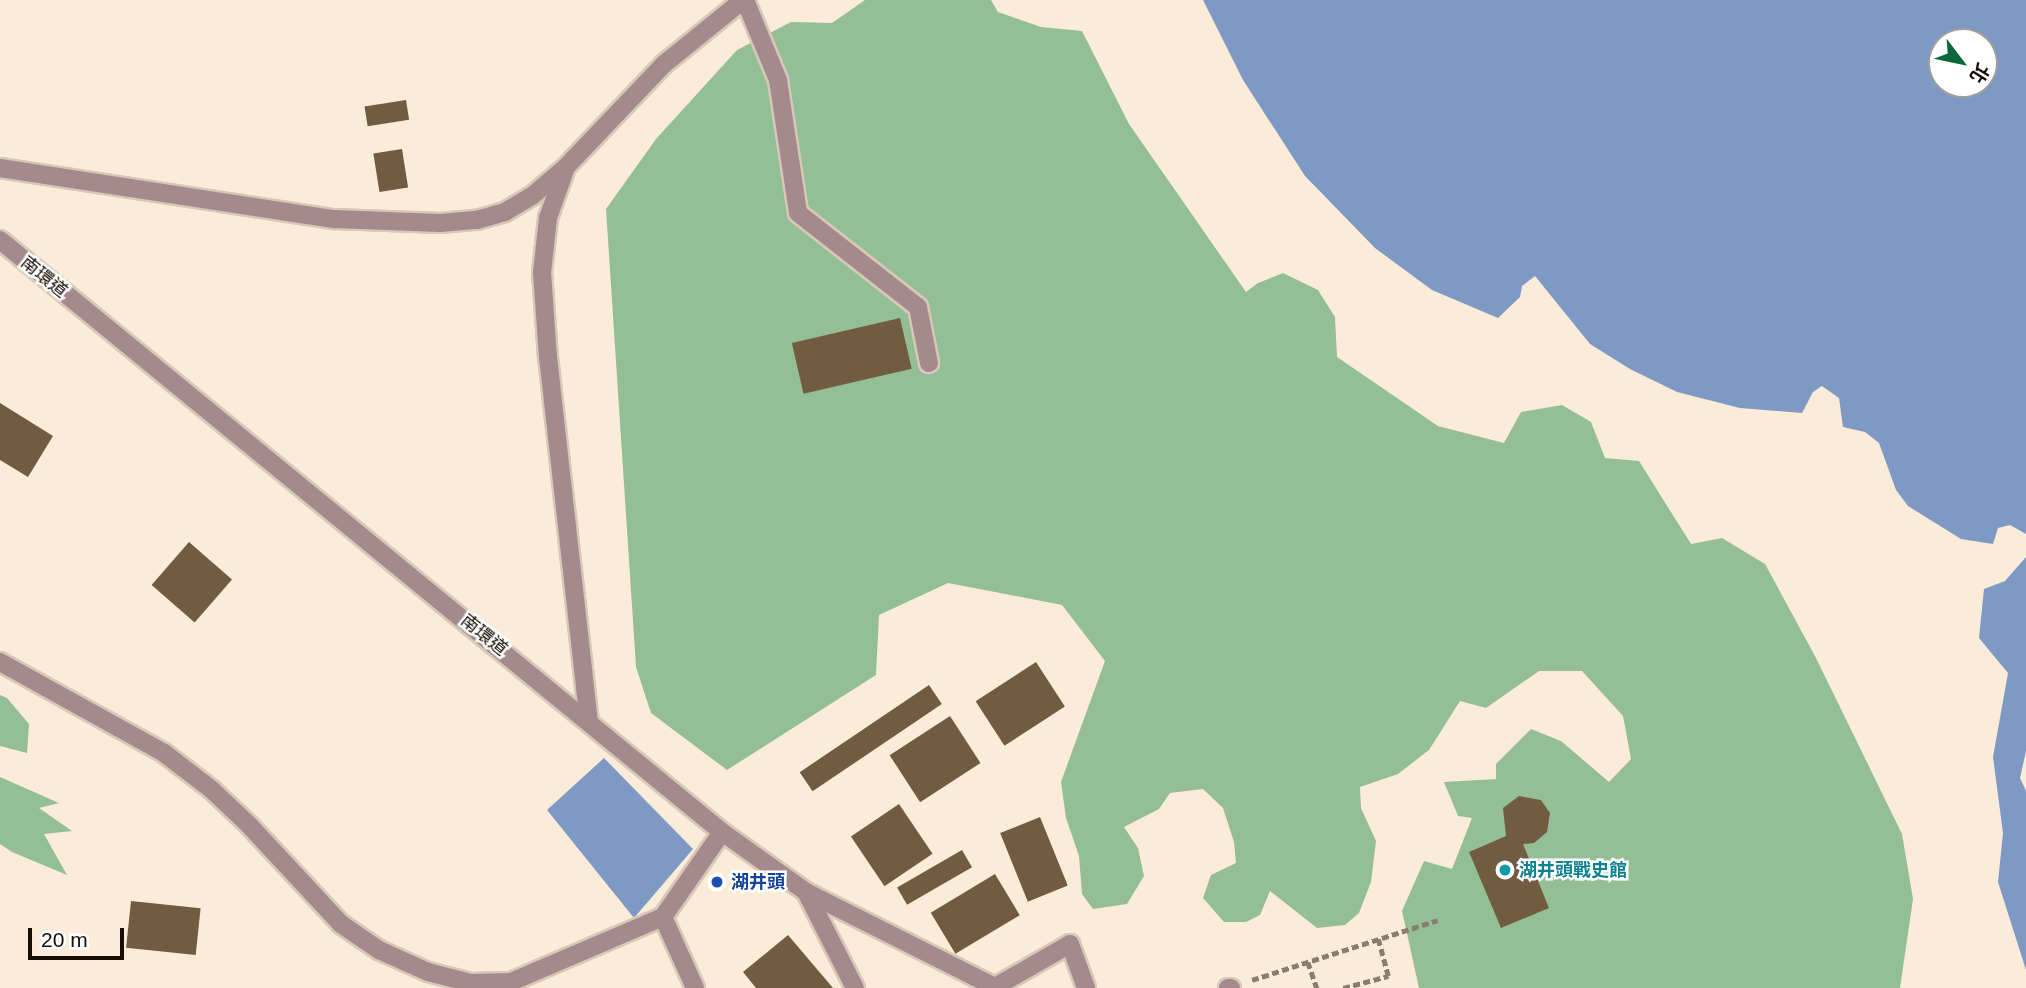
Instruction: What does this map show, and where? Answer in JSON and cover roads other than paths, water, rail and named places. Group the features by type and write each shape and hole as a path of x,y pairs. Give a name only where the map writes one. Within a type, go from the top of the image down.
{"street":[{"path":"0,168 335,219 440,223 477,220 505,212 532,197 566,167 664,64 744,0 778,80 798,213 918,307 929,363"},
{"path":"566,167 548,218 542,272 549,370 589,720"},
{"name":"南環道","path":"0,240 589,720 722,832 806,892 995,987"},
{"path":"0,662 164,753 212,790 249,825 341,924 379,950 428,972 471,983 511,982 663,917 722,832"},
{"path":"806,892 855,988"},
{"path":"663,917 695,988"},
{"path":"995,987 1070,944 1086,988"}],"water":[{"path":"1203,0 2026,0 2026,534 2010,525 1998,528 1993,544 1961,539 1908,506 1896,490 1879,443 1865,432 1843,427 1839,398 1822,386 1813,392 1802,413 1740,408 1677,392 1630,369 1590,344 1535,276 1522,286 1520,297 1498,318 1432,290 1375,248 1305,176 1243,80"},
{"path":"2026,557 2026,751 2020,778 2026,791 2026,970 1998,882 2003,833 1993,757 2008,673 1979,638 1984,589 2005,581"},
{"path":"604,758 693,849 634,918 547,810"}],"place":[{"name":"湖井頭戰史館","path":"1505,870"},
{"name":"湖井頭","path":"717,882"}]}
